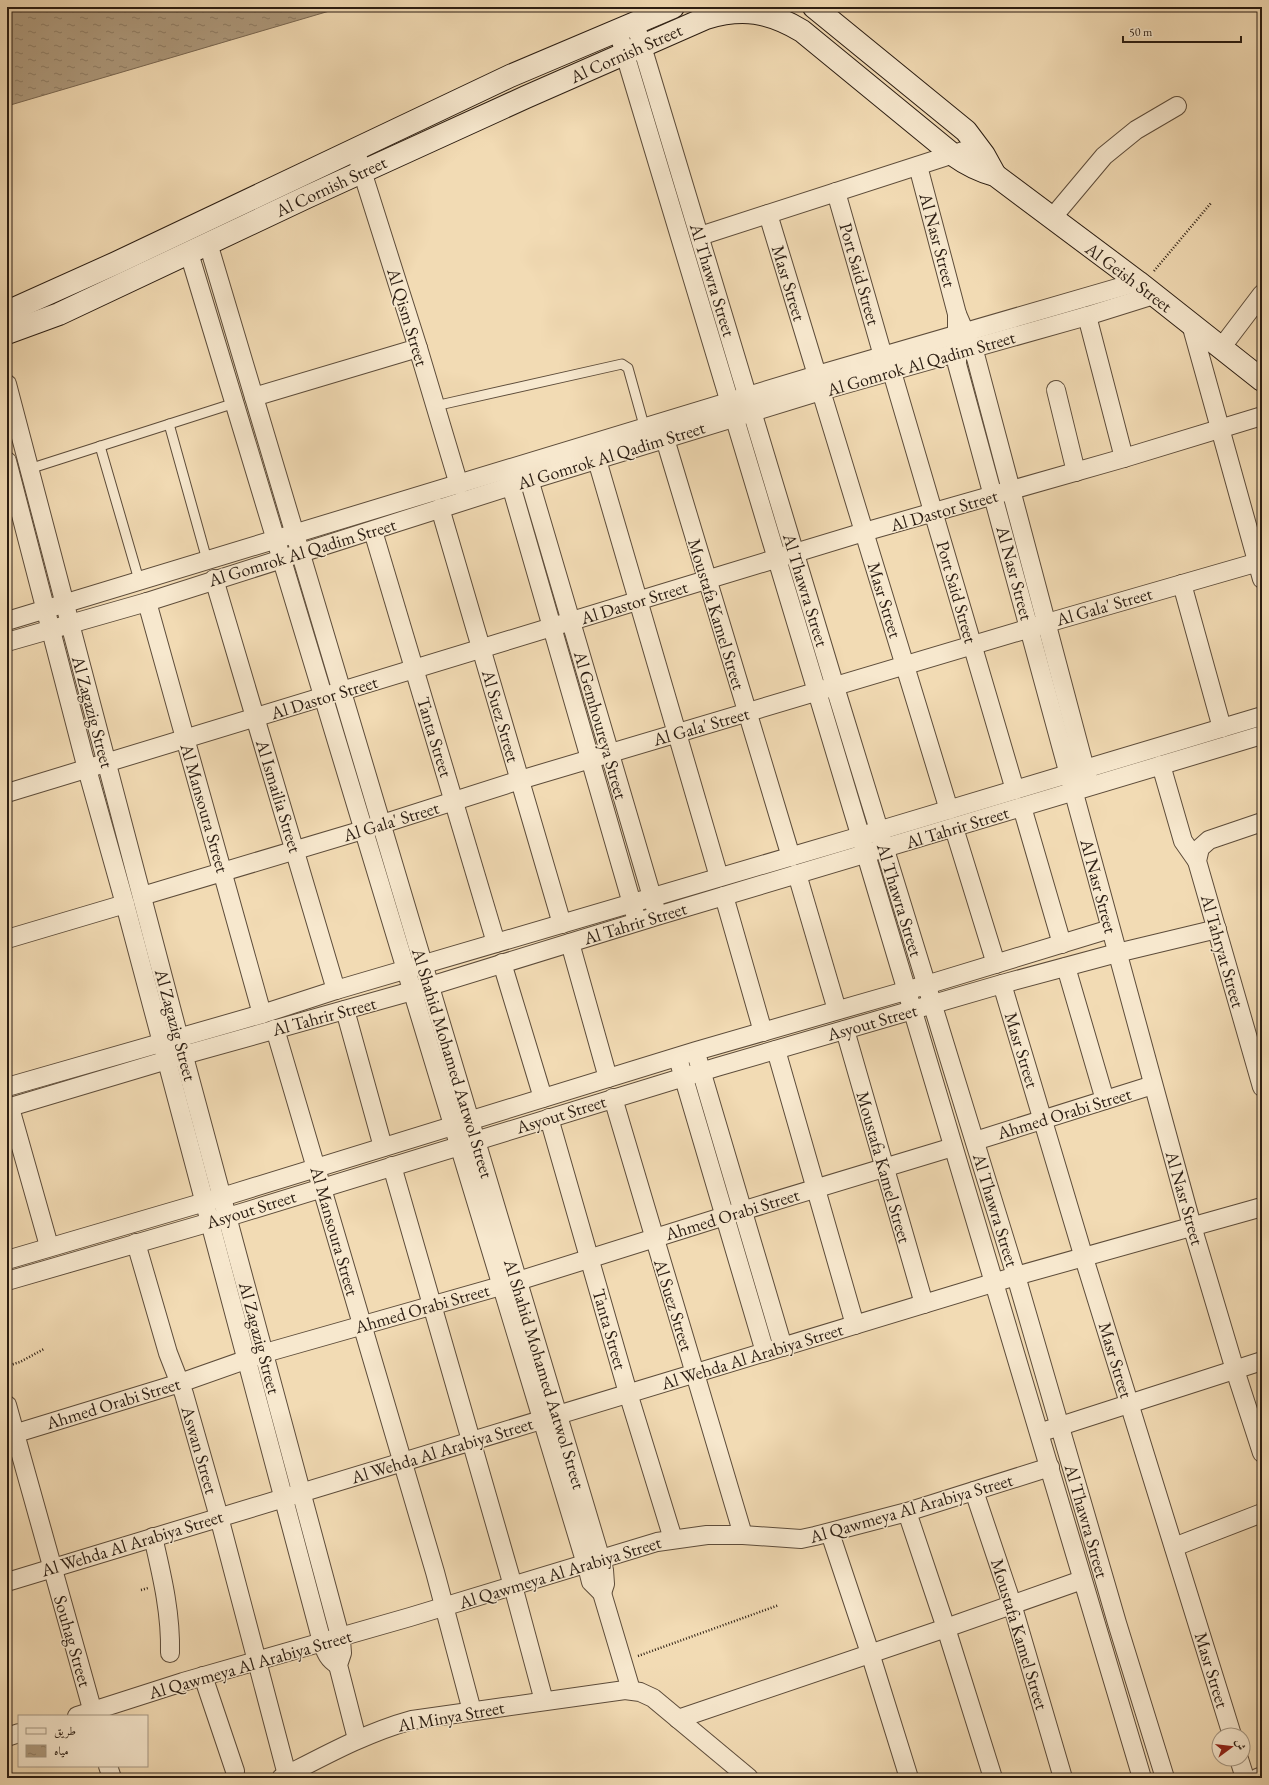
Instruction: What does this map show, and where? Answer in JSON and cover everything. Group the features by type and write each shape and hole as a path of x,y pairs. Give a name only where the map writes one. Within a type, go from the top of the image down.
{"main road":[{"name":"Al Cornish Street","path":"7,312 191,227 510,76 673,7"},
{"path":"814,7 966,131 978,146 995,175"},
{"name":"Al Cornish Street","path":"7,333 59,314 198,248 526,97 706,18 719,14 747,12 774,17 802,31 952,154 974,168 995,175"},
{"name":"Al Geish Street","path":"995,175 1145,287 1262,380"},
{"path":"191,227 198,248"}],"street":[{"name":"Al Thawra Street","path":"626,27 700,236 884,849 1016,1276 1117,1623 1165,1778"},
{"name":"Al Thawra Street","path":"634,50 732,410 1040,1433 1082,1580 1142,1778"},
{"path":"1052,218 1104,156 1136,130 1177,106"},
{"path":"700,236 978,146"},
{"name":"Al Qism Street","path":"355,149 418,348 459,485"},
{"name":"Al Nasr Street","path":"918,166 963,342 1012,491 1090,786"},
{"name":"Port Said Street","path":"836,192 883,356"},
{"name":"Masr Street","path":"768,214 949,810"},
{"name":"Al Shahid Mohamed Aatwol Street","path":"198,248 254,397 470,1120 468,1143 593,1562 591,1582 602,1593 631,1690"},
{"name":"Al Shahid Mohamed Aatwol Street","path":"198,248 235,403 363,830 453,1126 468,1143"},
{"name":"Al Gomrok Al Qadim Street","path":"819,383 892,372 963,342 1145,287"},
{"name":"Al Gomrok Al Qadim Street","path":"527,473 645,429 732,410 819,383 883,356 963,342 1087,316 1145,287"},
{"path":"1221,348 1262,294"},
{"path":"1087,316 1124,458"},
{"path":"1191,324 1260,568"},
{"name":"Al Nasr Street","path":"963,342 957,364 1192,1226 1262,1454"},
{"path":"254,397 418,348"},
{"name":"Port Said Street","path":"892,372 1015,790"},
{"name":"Al Zagazig Street","path":"7,384 182,1047 341,1637 342,1653 338,1665 357,1739"},
{"path":"1056,390 1076,472"},
{"name":"Al Gomrok Al Qadim Street","path":"7,621 139,580 459,485 508,478 597,460 665,439 732,410"},
{"name":"Al Dastor Street","path":"7,793 186,740 864,532 1012,491 1262,416"},
{"name":"Moustafa Kamel Street","path":"665,439 790,857"},
{"path":"597,460 719,877"},
{"name":"Al Zagazig Street","path":"8,471 87,769 211,1222 322,1642 326,1654 338,1665"},
{"name":"Al Gemhoureya Street","path":"527,473 657,916"},
{"name":"Al Gomrok Al Qadim Street","path":"7,642 147,602 214,579 373,531 440,508 508,478"},
{"name":"Al Gemhoureya Street","path":"508,478 638,922"},
{"name":"Al Suez Street","path":"440,508 562,924"},
{"name":"Tanta Street","path":"373,531 496,943"},
{"name":"Al Gala' Street","path":"142,896 363,830 520,780 1047,623 1182,584 1260,568"},
{"name":"Al Ismailia Street","path":"214,579 336,990"},
{"path":"1182,584 1222,728"},
{"name":"Al Mansoura Street","path":"147,602 262,1014"},
{"name":"Al Tahrir Street","path":"8,1108 167,1060 182,1047 262,1014 336,990 879,831 1262,716"},
{"name":"Al Tahrir Street","path":"7,1087 162,1043 182,1047 275,1029 345,1010 430,986 657,916 1262,735"},
{"path":"1161,765 1182,837 1187,848 1197,860"},
{"path":"1022,807 1062,944"},
{"path":"1197,860 1200,848 1209,840 1262,822"},
{"path":"954,828 996,964"},
{"name":"Al Tahryat Street","path":"1197,860 1262,1087"},
{"path":"797,874 837,1010"},
{"path":"724,896 763,1032"},
{"path":"7,939 125,904"},
{"name":"Asyout Street","path":"7,1260 49,1246 222,1197 696,1051 926,985 1110,929"},
{"name":"Asyout Street","path":"7,1281 228,1217 702,1071 1002,984 1117,953 1217,930"},
{"path":"570,943 608,1078"},
{"path":"502,964 542,1098"},
{"path":"1066,967 1105,1100"},
{"name":"Masr Street","path":"1002,984 1044,1119 1084,1258 1230,1727"},
{"path":"345,1010 383,1147"},
{"name":"Al Mansoura Street","path":"275,1029 403,1463 472,1711"},
{"name":"Moustafa Kamel Street","path":"845,1030 924,1304"},
{"path":"776,1050 855,1325"},
{"path":"696,1051 783,1347"},
{"path":"678,1057 765,1352"},
{"name":"Ahmed Orabi Street","path":"975,1141 1153,1085"},
{"name":"Al Suez Street","path":"613,1098 743,1535"},
{"path":"8,1108 49,1246"},
{"name":"Tanta Street","path":"548,1118 628,1393 673,1539"},
{"name":"Ahmed Orabi Street","path":"11,1435 180,1383 265,1353 510,1283 743,1210 954,1147"},
{"path":"392,1166 513,1586 544,1701"},
{"name":"Al Wehda Al Arabiya Street","path":"7,1582 52,1567 403,1463 628,1393 1016,1276 1262,1207"},
{"name":"Aswan Street","path":"136,1243 168,1353 174,1372 180,1383 219,1517 284,1776"},
{"path":"1040,1433 1262,1361"},
{"name":"Souhag Street","path":"7,1405 11,1435 52,1567 88,1714"},
{"name":"Al Qawmeya Al Arabiya Street","path":"88,1714 203,1676 444,1607 636,1548 673,1539 707,1535 743,1535 801,1539 830,1533 907,1512 1050,1467"},
{"name":"Moustafa Kamel Street","path":"974,1491 1012,1604 1063,1778"},
{"path":"907,1512 946,1628 993,1778"},
{"path":"1174,1547 1262,1513"},
{"path":"830,1533 870,1653 909,1778"},
{"path":"153,1537 167,1599 170,1627 170,1653"},
{"path":"678,1719 1082,1580"},
{"path":"203,1676 235,1771"},
{"name":"Al Minya Street","path":"284,1776 357,1739 412,1720 621,1690 631,1690"},
{"path":"631,1690 653,1698 748,1778"},
{"path":"108,1767 112,1778"},
{"path":"1242,1767 1245,1778"},
{"path":"1257,1778 1262,1776"}],"lane":[{"path":"435,406 622,364 628,368 645,429"},
{"path":"29,469 235,403"},
{"path":"169,424 207,560"},
{"path":"100,446 139,580"}],"path":[{"path":"1145,287 1211,203"},
{"path":"7,1366 20,1362 44,1349"},
{"path":"622,1662 780,1605"}],"water":[{"path":"7,7 343,7 7,106"}]}
